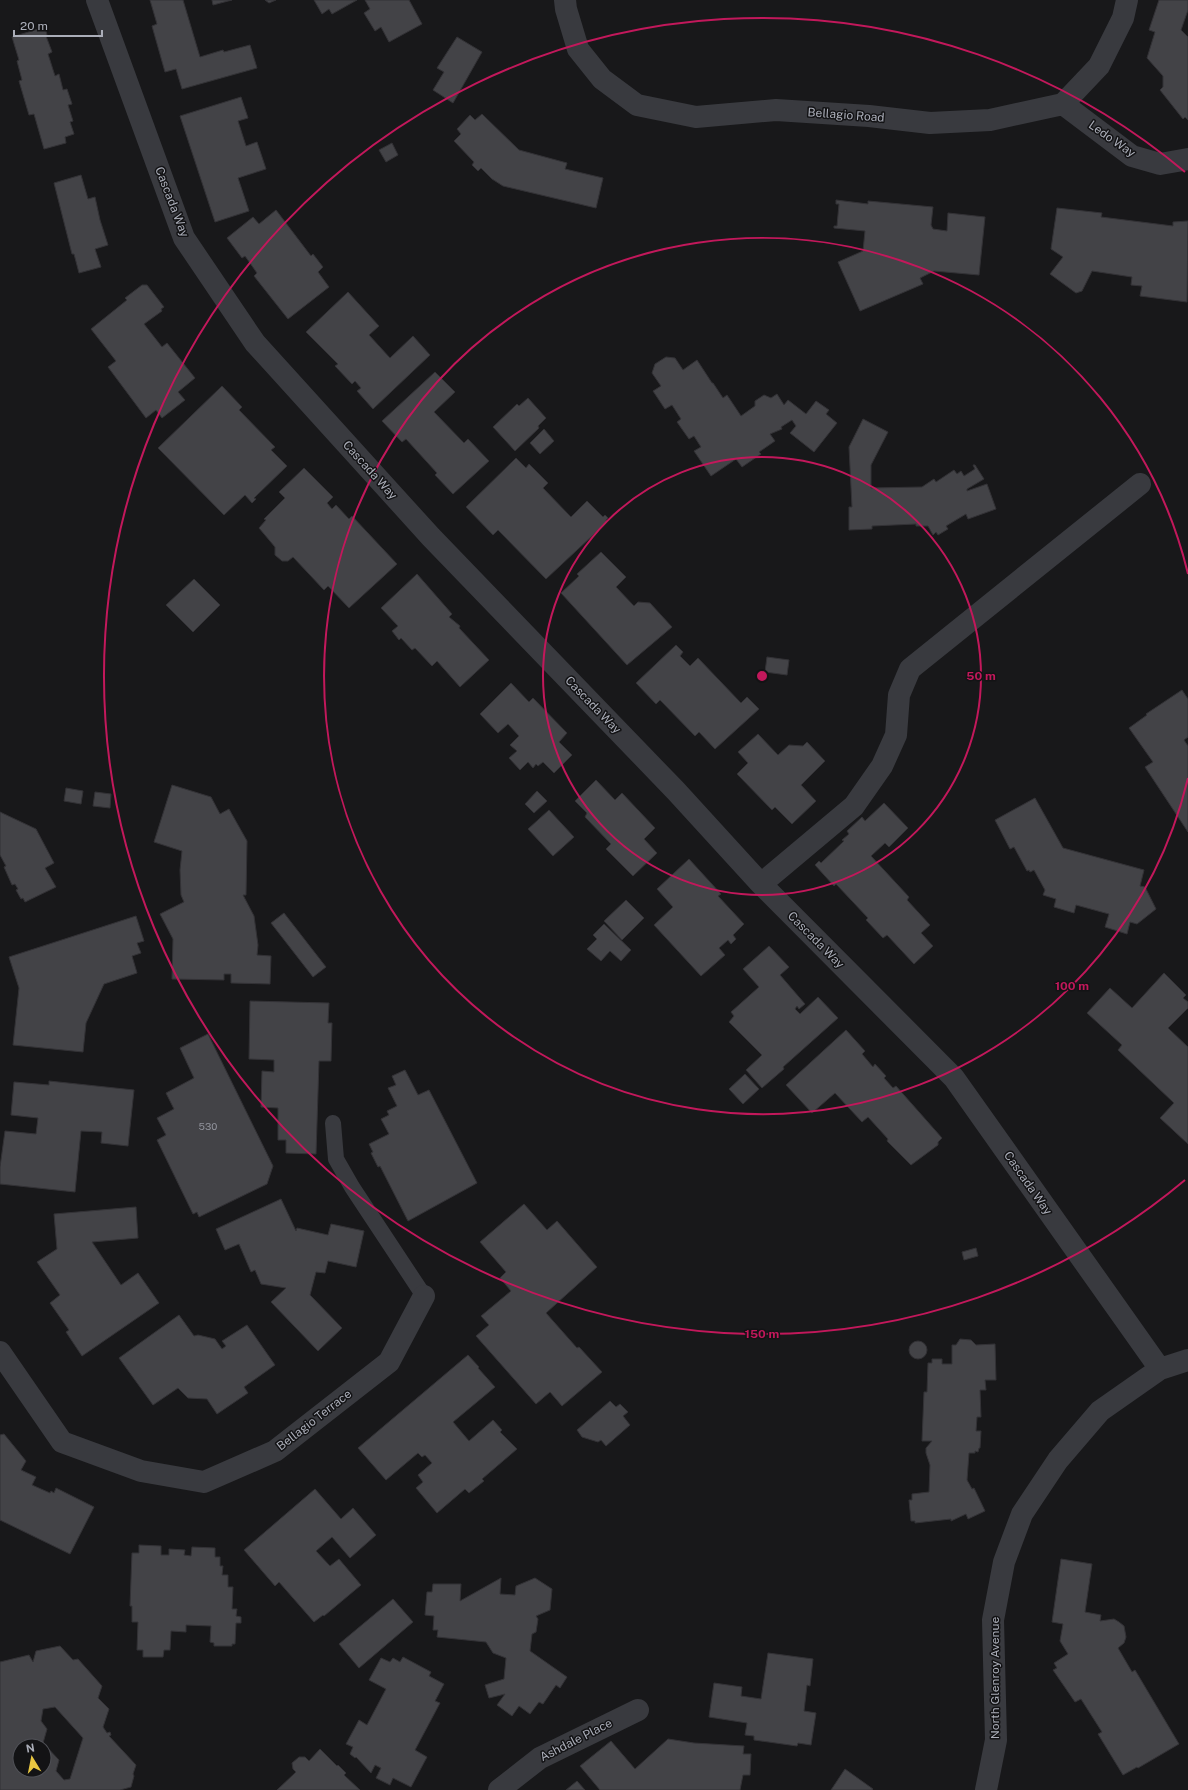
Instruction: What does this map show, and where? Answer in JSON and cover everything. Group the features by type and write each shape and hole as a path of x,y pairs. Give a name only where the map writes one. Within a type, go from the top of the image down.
{"street":[{"name":"Cascada Way","path":"97,0 184,238 255,343 431,537 670,786 761,884 954,1078 1160,1369"},
{"name":"Bellagio Road","path":"565,0 566,9 578,49 602,79 637,105 689,116 696,117 776,110 870,116 930,123 990,120 1064,104"},
{"path":"1064,104 1099,66 1123,18 1127,0"},
{"name":"Ledo Way","path":"1064,104 1132,156 1160,164 1188,159"},
{"path":"761,884 854,806 882,766 896,735 899,695 910,670 1140,484"},
{"name":"Bellagio Terrace","path":"0,1352 62,1442 141,1471 204,1482 275,1451 389,1362 424,1296"},
{"name":"North Glenroy Avenue","path":"986,1790 996,1740 993,1620 1004,1562 1022,1514 1058,1460 1100,1411 1160,1369 1188,1360"},
{"name":"Ashdale Place","path":"499,1790 540,1758 638,1710"}],"lane":[{"path":"332,1123 336,1159 352,1187 424,1296"}],"building":[{"path":"150,0 183,0 200,57 223,50 224,52 250,45 257,68 182,89 176,69 165,72 152,26 157,24"},
{"path":"212,0 232,0 213,5"},
{"path":"265,0 276,0 269,3"},
{"path":"314,0 357,0 332,14 329,9 322,14"},
{"path":"365,0 409,0 422,24 389,42 381,27 375,31 364,13 370,9"},
{"path":"1159,0 1188,0 1188,10 1181,30 1188,37 1188,120 1185,117 1183,119 1160,90 1163,87 1163,76 1147,58 1155,32 1149,30"},
{"path":"45,27 46,36 52,52 48,54 55,76 59,74 63,90 67,89 72,104 68,105 73,121 70,122 74,134 65,137 66,143 44,149 34,114 29,115 19,81 22,80 17,61 19,60 12,37"},
{"path":"457,37 482,52 453,103 433,90 444,72 437,68"},
{"path":"241,97 248,118 238,121 246,146 257,142 266,169 238,178 249,211 215,222 180,116"},
{"path":"482,114 519,150 567,163 565,169 603,178 596,208 503,186 492,179 481,168 478,171 472,165 474,162 454,141 461,134 457,129 470,115 475,120"},
{"path":"392,143 398,155 386,162 379,150"},
{"path":"81,175 88,199 95,197 108,245 95,249 101,267 79,273 74,254 72,254 54,183"},
{"path":"836,200 868,204 868,201 933,207 931,225 933,229 947,231 948,213 985,217 979,275 934,271 920,278 923,284 860,311 838,262 863,251 865,231 834,228 834,226 837,226 839,204 836,204"},
{"path":"1057,208 1102,213 1101,217 1173,226 1173,222 1188,221 1187,302 1140,296 1142,286 1131,285 1132,277 1092,271 1082,291 1076,293 1050,274 1063,257 1051,249"},
{"path":"276,210 311,256 313,254 323,267 318,272 329,287 288,319 254,276 257,273 245,256 242,258 227,238 253,217 259,224"},
{"path":"142,285 147,285 164,307 161,309 162,311 144,324 162,347 167,343 195,378 178,392 185,400 162,418 156,410 146,418 108,367 116,361 91,329 127,300 125,298"},
{"path":"348,292 379,326 369,335 390,358 413,336 430,355 373,409 357,391 361,388 355,381 352,384 335,366 338,364 306,332"},
{"path":"666,357 675,358 683,370 697,360 723,398 727,395 741,416 755,406 755,401 764,395 771,398 777,394 784,405 788,400 806,414 816,401 829,410 826,414 837,423 814,452 790,433 796,426 792,420 781,427 782,429 770,434 775,441 759,452 761,454 742,467 736,459 711,476 694,451 701,447 694,436 689,439 677,422 681,419 672,405 665,409 653,391 661,386 652,373 655,364"},
{"path":"435,372 455,392 434,412 464,443 468,439 489,461 453,494 435,475 437,473 406,439 402,442 382,421"},
{"path":"222,386 242,407 239,410 275,447 271,450 287,466 254,498 256,499 252,503 245,495 224,515 158,448"},
{"path":"528,398 546,418 538,426 539,428 515,451 493,427 517,404 519,406"},
{"path":"863,419 888,432 871,465 871,488 922,487 934,479 936,482 954,470 957,474 961,471 964,476 975,469 973,465 975,465 984,479 967,489 967,491 987,484 996,509 968,519 966,514 946,526 948,529 938,535 936,532 933,535 928,526 916,526 916,524 872,526 872,529 849,530 849,507 852,507 849,447"},
{"path":"544,429 554,441 540,454 530,443"},
{"path":"516,458 526,468 529,464 548,483 543,488 571,517 587,501 603,517 605,515 608,518 606,520 607,522 546,579 498,530 493,535 466,507"},
{"path":"304,468 333,497 327,503 332,509 336,505 349,519 352,516 397,564 349,608 328,586 324,590 293,557 288,561 282,561 275,555 275,547 259,528 266,520 264,519 285,498 279,492"},
{"path":"601,552 626,577 616,587 634,606 638,602 650,603 672,627 627,665 561,593 579,576 577,574"},
{"path":"417,574 452,614 449,617 460,626 459,628 489,660 460,687 437,661 432,666 415,648 412,650 401,638 399,640 392,631 398,626 381,608"},
{"path":"194,579 220,605 193,632 166,605"},
{"path":"676,645 683,652 680,656 690,666 698,658 741,703 747,697 759,709 715,749 699,732 695,736 660,700 656,704 636,683"},
{"path":"767,657 789,660 787,675 765,672"},
{"path":"511,683 529,702 533,698 567,733 559,742 572,755 554,773 543,762 538,766 536,764 533,768 528,762 520,770 509,758 517,751 510,745 519,736 508,724 498,733 480,714"},
{"path":"1182,690 1188,699 1188,737 1184,740 1188,746 1188,832 1145,767 1153,762 1129,728 1147,715 1146,714"},
{"path":"758,734 778,755 789,745 803,746 807,742 825,761 801,785 816,801 792,824 775,807 772,810 737,774 748,763 738,752"},
{"path":"596,780 615,800 622,793 655,828 644,839 657,853 633,876 606,849 611,844 585,817 587,813 575,801"},
{"path":"172,785 211,797 220,814 229,809 247,841 246,895 243,895 254,916 258,945 257,955 271,956 270,984 231,983 231,974 224,974 224,980 172,979 173,939 160,914 184,902 181,895 180,870 182,851 154,842"},
{"path":"66,788 83,791 81,804 64,801"},
{"path":"537,791 547,801 534,813 525,804"},
{"path":"95,792 111,794 110,808 93,806"},
{"path":"1035,798 1063,848 1144,870 1140,886 1145,887 1156,909 1137,924 1130,922 1127,934 1105,927 1109,914 1076,905 1074,913 1054,907 1056,899 1043,895 1045,890 1034,870 1030,872 1029,870 1027,871 1014,847 1010,849 995,820"},
{"path":"884,803 908,828 889,847 885,843 871,856 909,897 907,900 930,925 921,933 933,946 914,964 887,935 883,938 866,920 868,918 836,884 834,886 815,865 819,861 821,863 844,841 842,840 849,834 847,831 862,817 865,821"},
{"path":"549,810 574,837 553,856 528,829"},
{"path":"0,812 36,829 54,863 45,868 56,887 25,902 23,898 21,899 16,890 18,889 15,884 12,885 4,867 6,866 0,855"},
{"path":"689,859 721,894 718,896 744,924 733,935 736,939 731,944 728,940 719,948 725,955 701,976 654,925 673,907 657,889"},
{"path":"626,900 644,918 622,940 604,921"},
{"path":"284,913 326,967 313,977 271,923"},
{"path":"136,916 144,941 137,943 141,953 132,956 137,973 104,984 86,1023 83,1052 13,1045 19,988 9,957"},
{"path":"604,924 631,950 621,961 610,951 601,961 587,949 597,939 593,935"},
{"path":"769,946 789,967 780,975 805,1004 799,1009 797,1006 795,1009 800,1014 818,997 838,1018 783,1067 784,1069 762,1088 746,1070 762,1055 729,1022 734,1016 731,1012 759,987 743,969"},
{"path":"1164,973 1186,995 1183,998 1188,1002 1188,1008 1168,1028 1188,1047 1188,1144 1160,1118 1174,1103 1118,1050 1122,1045 1087,1013 1110,988 1132,1008"},
{"path":"250,1001 329,1003 328,1023 332,1023 331,1061 319,1061 316,1154 286,1153 286,1140 278,1140 278,1108 261,1107 262,1071 274,1072 274,1060 249,1059"},
{"path":"846,1030 865,1051 862,1054 873,1067 875,1064 886,1076 884,1078 893,1088 896,1086 942,1138 938,1142 938,1145 911,1165 887,1141 888,1139 868,1117 862,1122 835,1093 812,1113 786,1085"},
{"path":"208,1034 273,1166 267,1184 199,1217 197,1212 193,1214 157,1140 166,1135 157,1118 174,1109 166,1093 194,1078 180,1048"},
{"path":"405,1070 418,1095 429,1090 477,1183 408,1221 380,1166 378,1167 371,1153 373,1152 369,1144 389,1134 381,1119 389,1115 387,1111 397,1106 388,1088 396,1085 392,1076"},
{"path":"745,1074 759,1089 743,1104 729,1089"},
{"path":"49,1081 134,1090 128,1146 101,1143 102,1132 81,1131 75,1192 0,1184 0,1167 5,1131 36,1134 38,1118 11,1115 14,1082 49,1085"},
{"path":"281,1199 296,1231 297,1228 328,1235 331,1224 364,1231 356,1267 328,1261 325,1273 316,1272 310,1295 342,1328 318,1351 271,1302 286,1288 261,1284 255,1270 251,1272 239,1244 225,1250 216,1229"},
{"path":"524,1204 547,1230 557,1221 597,1267 546,1313 577,1348 579,1347 602,1372 562,1406 550,1392 536,1404 476,1336 489,1325 481,1316 511,1291 500,1278 506,1272 480,1242"},
{"path":"136,1207 138,1238 92,1242 121,1285 138,1273 159,1303 82,1356 66,1332 69,1330 50,1303 60,1295 37,1262 57,1249 54,1214"},
{"path":"976,1248 978,1256 964,1260 962,1252"},
{"path":"179,1315 194,1336 198,1335 215,1339 222,1349 226,1346 222,1341 247,1325 275,1365 244,1387 248,1393 217,1414 207,1399 188,1398 178,1388 153,1405 119,1358"},
{"path":"960,1339 971,1340 976,1345 995,1344 996,1380 985,1380 986,1390 980,1390 981,1417 977,1417 976,1431 981,1431 980,1448 978,1452 975,1451 975,1453 969,1453 967,1480 972,1489 974,1488 985,1511 968,1519 966,1514 951,1521 951,1519 915,1523 915,1521 911,1521 909,1500 912,1500 912,1494 929,1492 930,1465 926,1448 932,1441 922,1441 924,1392 927,1392 928,1363 932,1363 932,1359 942,1359 942,1364 952,1364 952,1345 956,1345"},
{"path":"914,1341 922,1341 927,1346 925,1357 922,1359 914,1359 909,1354 909,1346"},
{"path":"468,1355 495,1387 453,1422 469,1441 493,1420 502,1430 500,1432 517,1449 482,1479 484,1481 469,1493 465,1489 437,1513 416,1488 423,1482 418,1475 432,1463 425,1455 422,1457 418,1453 386,1480 358,1448"},
{"path":"610,1401 616,1407 620,1404 628,1412 623,1416 630,1425 606,1446 601,1440 598,1442 582,1437 577,1430"},
{"path":"4,1434 26,1461 21,1470 36,1477 32,1485 50,1493 51,1491 54,1493 56,1488 94,1507 70,1554 0,1520 0,1435"},
{"path":"315,1489 341,1519 353,1508 376,1535 350,1558 332,1537 316,1551 330,1566 339,1559 361,1585 324,1616 323,1615 314,1622 279,1582 275,1586 244,1550"},
{"path":"139,1545 161,1546 161,1555 169,1555 169,1549 185,1550 184,1555 191,1556 192,1547 215,1548 215,1557 220,1557 220,1566 223,1566 222,1575 228,1575 228,1587 233,1587 232,1609 237,1609 236,1616 241,1617 241,1623 236,1623 235,1644 232,1644 232,1646 214,1646 214,1643 210,1642 211,1626 186,1625 186,1632 171,1631 170,1650 164,1650 163,1657 143,1657 143,1650 137,1650 138,1622 132,1622 132,1606 130,1606 132,1553 139,1553"},
{"path":"1061,1559 1092,1564 1085,1612 1101,1615 1100,1621 1114,1619 1124,1626 1126,1637 1124,1643 1118,1648 1132,1672 1135,1670 1179,1744 1123,1775 1098,1734 1102,1732 1081,1699 1075,1702 1053,1670 1057,1668 1054,1663 1068,1654 1060,1641 1063,1624 1052,1622"},
{"path":"501,1578 500,1594 515,1595 516,1586 535,1578 552,1589 550,1610 536,1616 538,1619 536,1632 532,1634 530,1651 567,1677 560,1688 556,1685 543,1704 539,1702 530,1714 519,1706 512,1716 497,1705 505,1694 489,1698 485,1685 504,1679 506,1658 493,1653 486,1642 437,1637 438,1630 433,1630 434,1616 425,1615 427,1592 432,1592 433,1584 461,1584 460,1601"},
{"path":"393,1599 413,1622 359,1668 339,1644"},
{"path":"60,1646 73,1660 78,1659 102,1686 98,1698 109,1709 103,1727 107,1733 110,1732 111,1735 109,1736 136,1765 131,1787 120,1790 0,1790 0,1662 29,1655 33,1662 36,1651"},
{"path":"768,1653 813,1659 810,1686 807,1685 804,1711 816,1713 811,1745 798,1743 797,1746 754,1740 754,1736 745,1735 747,1723 709,1717 714,1683 742,1687 741,1696 761,1699"},
{"path":"403,1657 431,1672 429,1676 444,1684 435,1701 440,1703 415,1750 427,1757 411,1787 393,1778 390,1785 376,1778 381,1768 375,1765 371,1773 356,1757 355,1758 350,1754 353,1747 346,1744 359,1720 367,1725 386,1689 369,1680 381,1658 390,1662 393,1658 400,1662"},
{"path":"668,1739 694,1743 744,1746 743,1754 751,1754 750,1775 743,1775 740,1790 600,1790 580,1766 611,1741 635,1769"},
{"path":"320,1749 346,1773 344,1775 360,1790 277,1790 296,1772 293,1769 292,1763 299,1757 305,1757 309,1761"},
{"path":"845,1769 873,1789 831,1790"},
{"path":"577,1781 585,1790 566,1790"}]}
